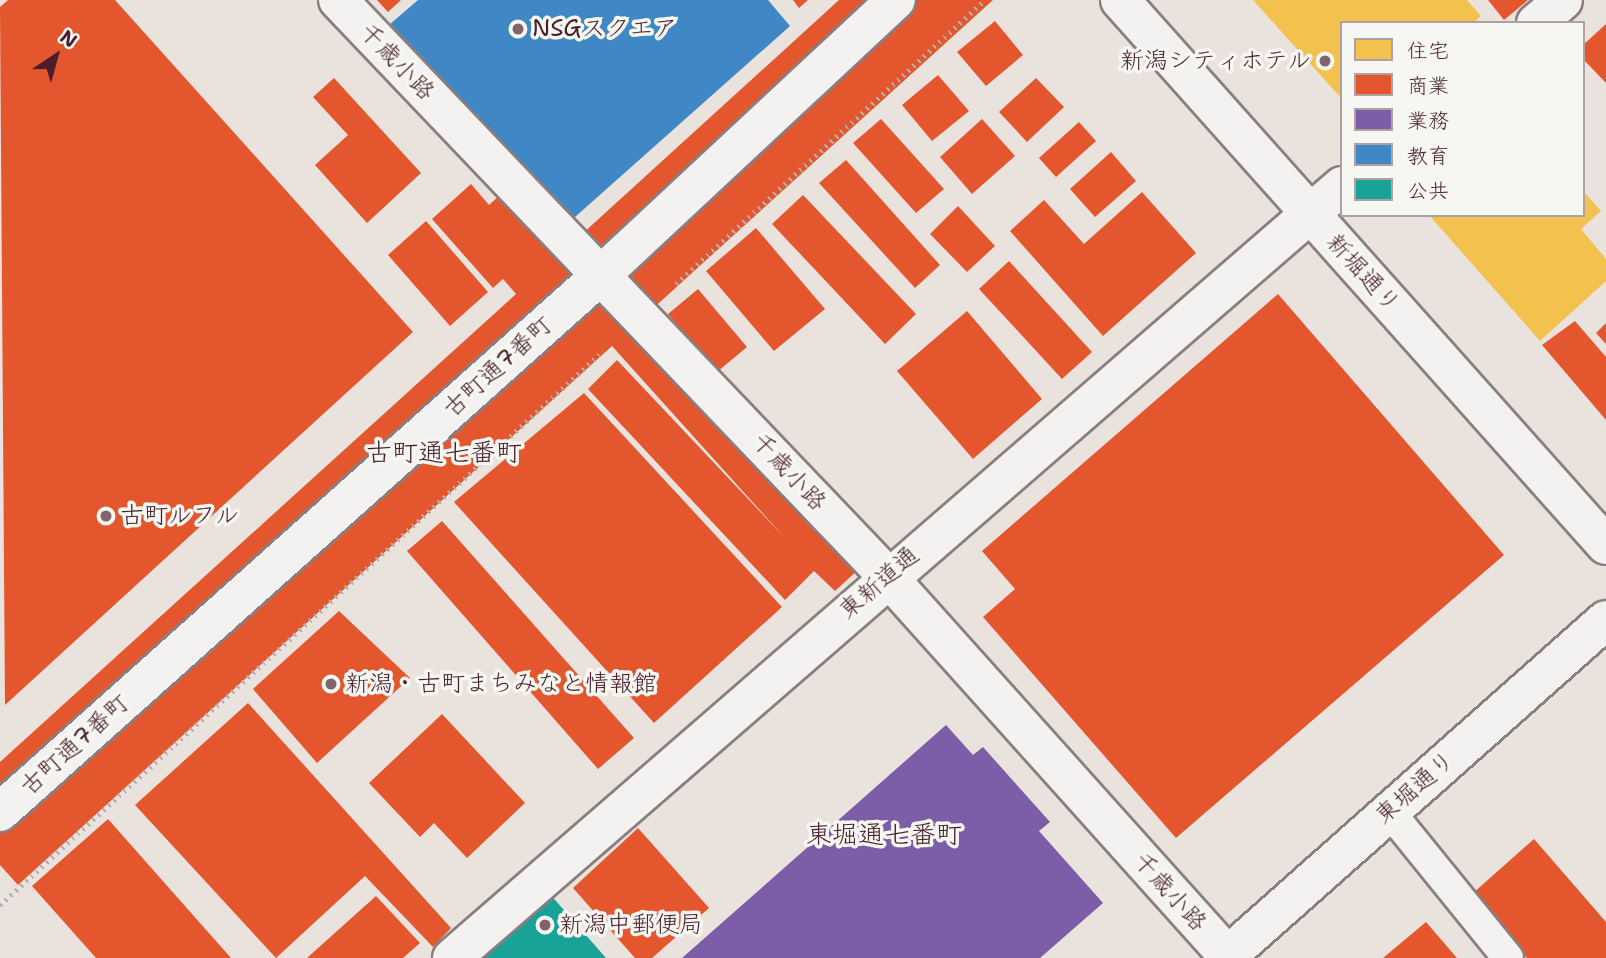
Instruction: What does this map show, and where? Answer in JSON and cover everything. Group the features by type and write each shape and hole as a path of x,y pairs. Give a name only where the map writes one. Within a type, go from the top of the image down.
{"street":[{"name":"千歳小路","path":"338,0 887,576 1226,957"},
{"name":"古町通7番町","path":"0,812 601,275 896,0"},
{"name":"新堀通り","path":"1120,0 1606,545"},
{"path":"1538,21 1563,0"},
{"name":"東新道通","path":"453,958 887,576 1340,188"},
{"name":"東堀通り","path":"1226,957 1606,620"}],"lane":[{"path":"1389,811 1508,958"}],"path":[{"path":"667,292 985,0"},
{"path":"0,905 615,340"}],"building: 住宅":[{"name":"新潟シティホテル","path":"1253,0 1467,0 1481,16 1475,21 1340,21 1340,97"},
{"path":"1585,193 1601,211 1581,229 1606,259 1606,281 1540,341 1431,217 1585,217"}],"building: 商業":[{"name":"古町ルフル","path":"8,0 115,0 413,332 5,705 0,7"},
{"path":"377,0 401,0 388,12"},
{"path":"793,0 808,0 799,8"},
{"path":"839,0 993,0 649,312 872,557 835,591 814,571 785,600 588,389 617,360 784,537 612,346 18,885 0,865 0,762 516,294 503,279 493,288 432,219 471,184 489,205 502,193 559,255"},
{"path":"1488,0 1528,0 1504,20"},
{"path":"995,21 1023,55 986,86 957,52"},
{"path":"1606,24 1606,83 1585,61 1585,43"},
{"path":"938,75 969,111 932,141 902,105"},
{"path":"334,78 421,173 367,223 315,165 348,135 313,97"},
{"path":"1036,78 1064,107 1027,142 999,112"},
{"path":"881,119 944,189 916,213 853,143"},
{"path":"982,119 1015,156 972,194 940,157"},
{"path":"1079,122 1096,141 1056,177 1039,158"},
{"path":"1111,152 1136,181 1095,217 1070,189"},
{"path":"846,160 940,265 915,288 819,183"},
{"path":"1142,192 1196,253 1103,336 1010,231 1044,200 1084,244"},
{"path":"803,195 916,314 885,344 772,224"},
{"path":"958,206 995,246 967,272 930,234"},
{"path":"426,221 488,292 450,326 388,255"},
{"path":"756,228 825,309 774,351 706,271"},
{"path":"1009,261 1092,352 1062,379 979,289"},
{"path":"698,289 747,347 717,372 668,314"},
{"path":"1278,294 1504,555 1176,838 983,617 1015,589 982,551"},
{"path":"967,311 1042,399 973,459 897,371"},
{"path":"1575,321 1606,357 1606,420 1542,345"},
{"path":"1606,323 1606,344 1596,333"},
{"path":"584,393 782,607 654,723 454,502"},
{"path":"442,521 634,738 598,769 407,551"},
{"name":"新潟・古町まちみなと情報館","path":"339,611 410,678 317,763 253,689"},
{"path":"248,703 451,928 433,947 365,876 276,958 135,805"},
{"path":"442,714 525,803 467,858 434,823 420,837 369,783"},
{"path":"108,819 231,958 96,958 32,886"},
{"path":"638,828 709,908 652,958 635,958 573,888"},
{"path":"1534,839 1606,922 1606,958 1527,958 1472,894"},
{"path":"376,896 420,943 403,958 307,958"},
{"path":"1426,922 1457,958 1383,958"}],"building: 業務":[{"path":"946,725 973,755 983,747 1050,822 1039,831 1103,903 1040,958 682,958"}],"building: 教育":[{"name":"NSGスクエア","path":"418,0 768,0 790,26 566,225 389,25"}],"building: 公共":[{"name":"新潟中郵便局","path":"549,893 606,958 479,958"}],"place":[{"name":"NSGスクエア","path":"518,29"},
{"name":"新潟シティホテル","path":"1325,61"},
{"name":"古町ルフル","path":"106,516"},
{"name":"新潟・古町まちみなと情報館","path":"331,684"},
{"name":"新潟中郵便局","path":"545,925"}],"district":[{"name":"古町通七番町","path":"444,452"},
{"name":"東堀通七番町","path":"884,834"}]}
